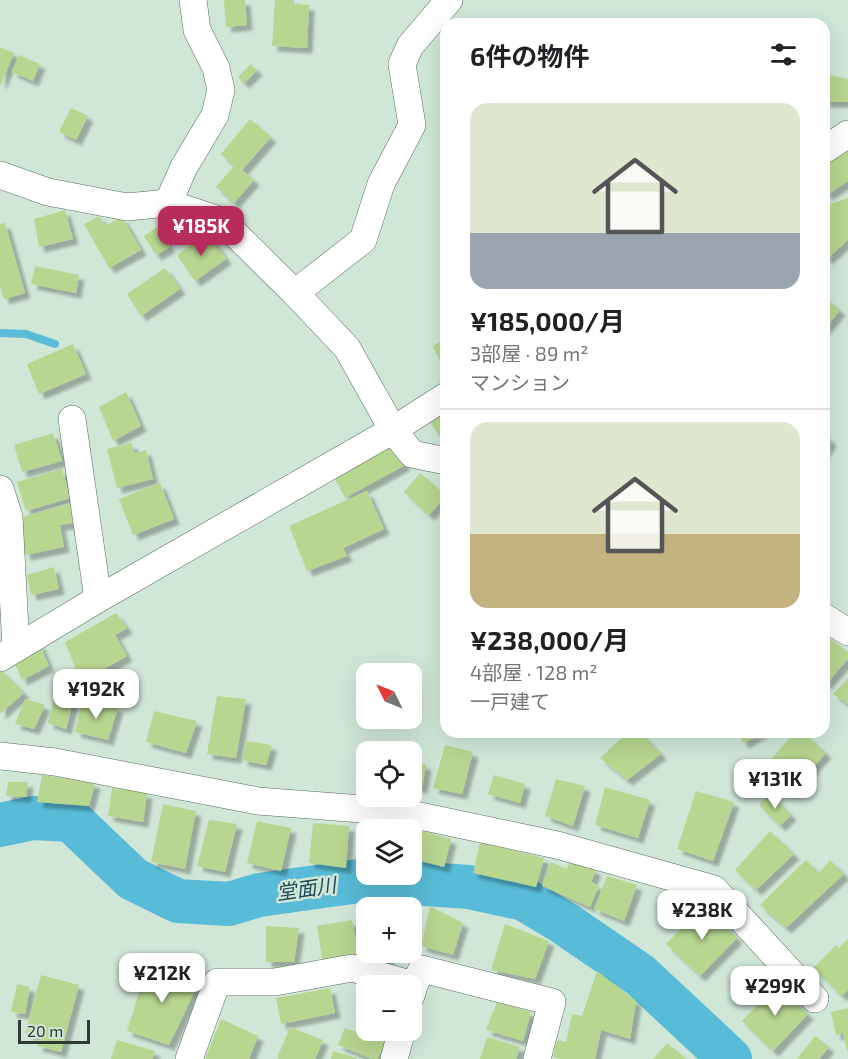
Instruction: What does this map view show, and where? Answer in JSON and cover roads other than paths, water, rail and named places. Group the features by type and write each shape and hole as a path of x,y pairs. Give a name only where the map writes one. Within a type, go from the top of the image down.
{"street":[{"path":"168,203 184,167 215,115 221,90 216,68 197,30 193,0"},
{"path":"296,292 363,240 381,184 412,125 402,64 410,46 449,0"},
{"path":"830,146 848,134"},
{"path":"0,175 48,192 127,207 168,203 222,221 296,292 347,348 393,430 412,454 440,460"},
{"path":"8,653 393,430 440,400"},
{"path":"72,419 98,599"},
{"path":"0,489 9,517 8,653"},
{"path":"830,621 848,632"},
{"path":"0,756 55,762 258,801 401,812 557,845 714,889 815,999"},
{"path":"189,1059 217,982 275,982 352,969 369,975"},
{"path":"420,975 422,969 552,1002 537,1059"},
{"path":"394,1059 399,1041"}],"waterway":[{"path":"0,333 26,334 55,344"},
{"name":"堂面川","path":"0,825 33,818 71,820 133,879 178,901 229,904 259,895 366,880 469,887 524,899 564,923 640,975 730,1059"}]}
